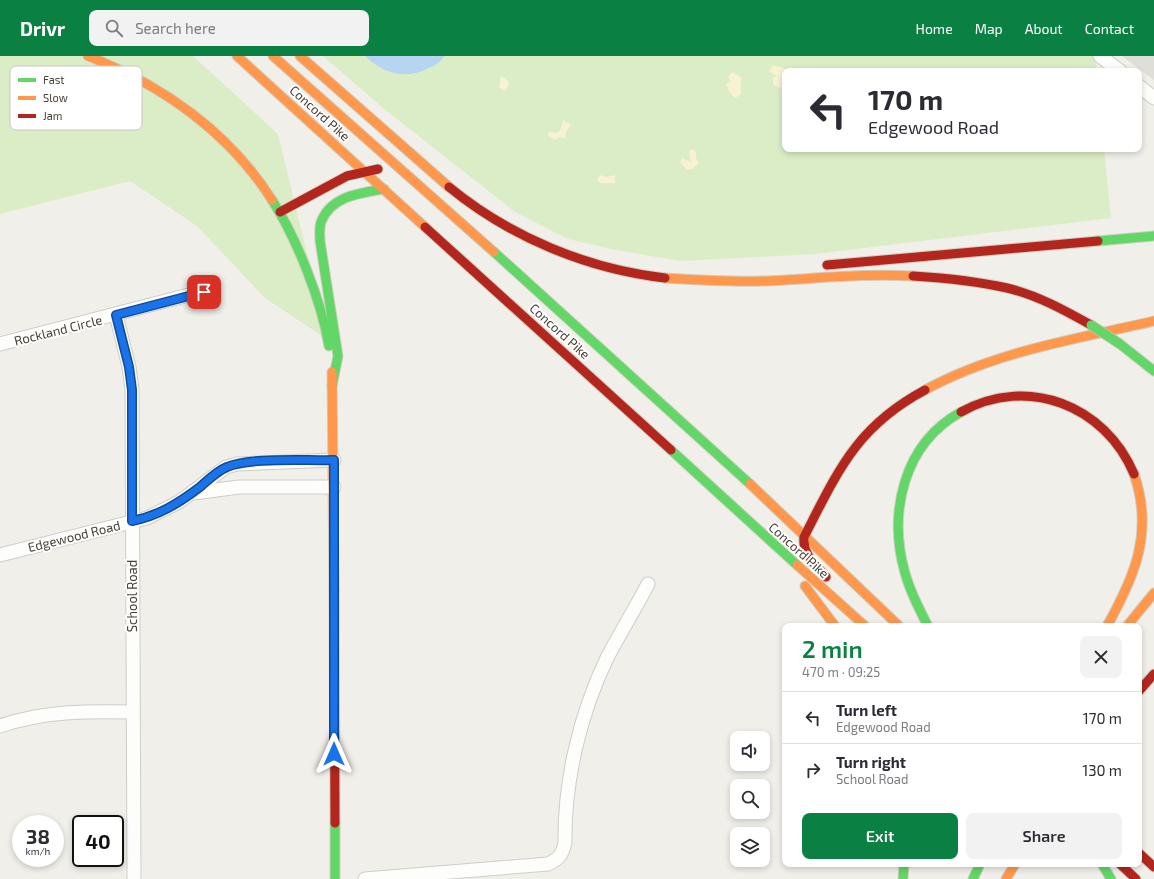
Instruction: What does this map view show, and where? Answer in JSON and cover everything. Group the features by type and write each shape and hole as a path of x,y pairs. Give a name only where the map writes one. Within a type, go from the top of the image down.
{"main road":[{"path":"88,56 114,66"},
{"name":"Concord Pike","path":"237,56 765,537 862,623"},
{"name":"Concord Pike","path":"273,56 372,142 404,174 692,430 896,623"},
{"path":"300,56 440,181 494,220 542,244 568,254 616,269 707,282 905,277 978,282 1008,288 1035,297 1091,325 1120,344 1154,371"},
{"path":"142,80 199,120 242,160 266,190 280,212 308,275 328,340 331,360 334,460 336,879"},
{"path":"280,212 347,176 378,168 404,174"},
{"path":"332,386 338,356 320,241 321,224 330,208 341,200 352,195 384,189"},
{"path":"814,266 1154,236"},
{"path":"668,277 758,271"},
{"path":"867,623 809,557 803,543 804,537 842,466 862,437 892,412 935,383 954,374 998,358 1154,321"},
{"path":"927,623 909,584 898,540 899,494 908,467 927,439 953,416 970,406 987,400 1018,395 1058,401 1069,405 1096,420 1120,444 1136,472 1142,487 1145,512 1144,541 1140,558 1131,581 1109,623"},
{"path":"765,537 833,623"},
{"path":"1130,623 1154,594"},
{"path":"1142,688 1154,674"},
{"path":"1142,856 1154,867"},
{"path":"903,879 904,867"},
{"path":"1006,879 1013,867"},
{"path":"1013,879 1019,867"},
{"path":"1104,867 1111,879"},
{"path":"1123,867 1136,879"}],"street":[{"path":"1100,56 1116,68"},
{"path":"1142,88 1154,98"},
{"name":"Rockland Circle","path":"0,344 204,292"},
{"name":"School Road","path":"116,315 129,367 132,390 134,879"},
{"name":"Edgewood Road","path":"0,555 147,518 162,512 191,494 226,467 237,464 334,460"},
{"name":"Edgewood Road","path":"191,494 213,489 239,487 334,487"},
{"path":"364,879 548,864 558,859 563,853 565,844 572,766 578,738 593,693 607,659 648,584"},
{"path":"0,726 25,719 65,712 133,712"}],"shaded area":[{"path":"1122,56 1154,56 1154,80 1142,71 1142,68 1138,68"}],"green space":[{"path":"0,56 193,56 278,134 328,340 265,298 197,226 130,181 0,214"},
{"path":"323,56 1095,56 1097,68 782,68 782,152 1104,152 1111,218 815,254 680,261 616,250 568,239 515,212 383,108"}],"sand":[{"path":"773,65 783,68 782,86 779,88 773,84 773,78 777,76 769,71"},
{"path":"732,72 741,77 741,94 735,98 730,93 726,84 731,82 728,77"},
{"path":"501,76 508,81 509,84 505,91 499,88"},
{"path":"563,120 571,125 566,132 565,138 560,137 555,140 548,136 549,131 556,133 560,131"},
{"path":"692,149 696,152 696,158 699,163 692,169 687,170 680,162 682,158 691,162 689,152"},
{"path":"600,175 606,177 615,175 615,183 600,183 597,180"}],"water":[{"path":"365,56 444,56 439,62 427,69 410,74 402,74 394,73 379,67"}],"traffic: fast":[{"path":"332,386 338,356 320,241 320,224 326,213 339,201 356,194 384,189"},
{"path":"272,200 290,233 307,270 320,309 329,346"},
{"path":"1098,241 1154,236"},
{"path":"494,252 750,484"},
{"path":"1091,325 1120,344"},
{"path":"1120,344 1154,371"},
{"path":"926,623 912,593 905,573 900,550 898,527 900,504 905,482 913,461 925,442 941,426 961,412"},
{"path":"671,450 797,565"},
{"path":"335,823 335,879"},
{"path":"903,879 904,867"},
{"path":"973,879 979,867"},
{"path":"1104,867 1111,879"}],"traffic: slow":[{"path":"88,56 110,66"},
{"path":"237,56 425,227"},
{"path":"273,56 494,252"},
{"path":"300,56 449,187"},
{"path":"142,81 192,113 214,132 236,153 255,175 272,200"},
{"path":"665,278 714,281 751,281 857,276 913,276"},
{"path":"925,390 980,365 1008,356 1066,340 1154,321"},
{"path":"332,372 334,591"},
{"path":"1109,623 1126,589 1133,571 1142,534 1140,495 1134,474"},
{"path":"750,484 896,623"},
{"path":"797,565 862,623"},
{"path":"805,586 833,623"},
{"path":"1129,623 1154,593"},
{"path":"1006,879 1013,867"}],"traffic: jam":[{"path":"280,212 347,176 378,169"},
{"path":"449,187 498,221 551,248 607,267 636,274 665,278"},
{"path":"425,227 671,450"},
{"path":"827,265 1098,241"},
{"path":"913,276 972,282 1018,291 1050,304 1091,325"},
{"path":"826,577 807,554 804,537 828,491 839,471 865,435 901,404 925,390"},
{"path":"961,412 986,401 1012,396 1037,397 1061,403 1084,414 1104,430 1121,450 1134,474"},
{"path":"334,591 335,823"},
{"path":"1142,688 1154,674"},
{"path":"1142,856 1154,867"},
{"path":"1123,867 1136,879"}],"route":[{"path":"204,292 116,315 129,367 132,390 132,521 147,518 162,512 191,494 226,467 248,462 334,460 334,754"}]}
